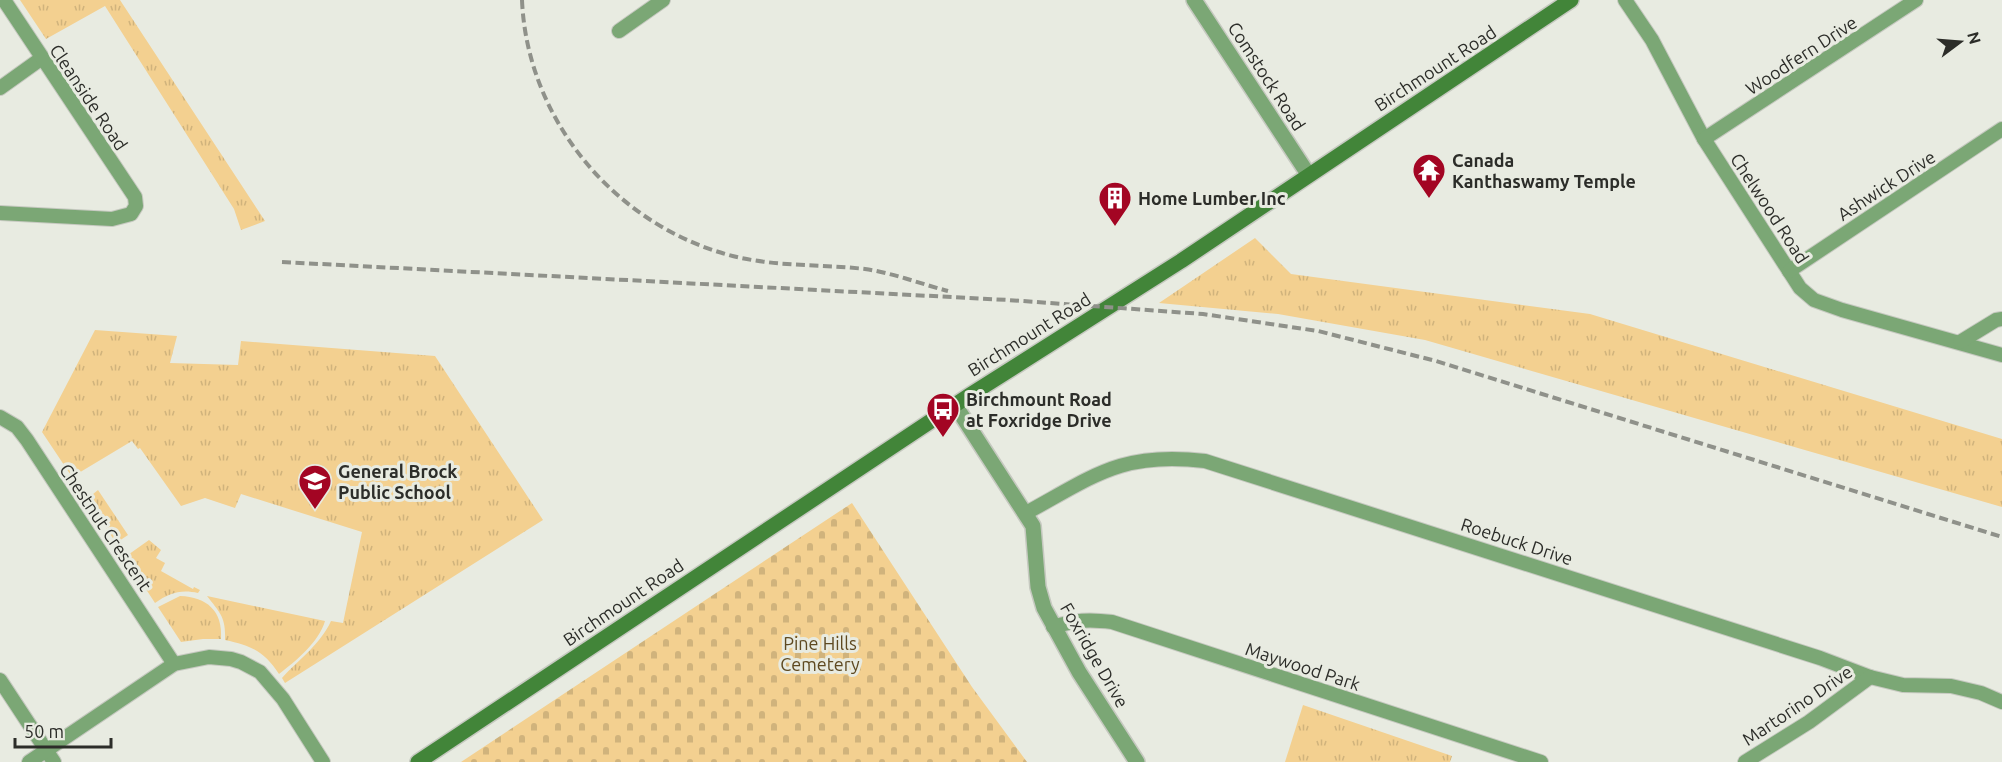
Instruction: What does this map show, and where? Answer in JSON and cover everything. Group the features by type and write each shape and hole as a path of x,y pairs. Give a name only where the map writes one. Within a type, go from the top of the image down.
{"main road":[{"name":"Birchmount Road","path":"418,762 955,405 1181,261 1571,0"}],"street":[{"name":"Cleanside Road","path":"0,213 112,219 131,214 136,207 135,197 4,0"},
{"path":"619,31 663,0"},
{"name":"Comstock Road","path":"1194,0 1308,174"},
{"name":"Chelwood Road","path":"1624,0 1652,40 1704,139 1800,288 1814,300 1842,310 2002,355"},
{"name":"Woodfern Drive","path":"1704,139 1916,0"},
{"path":"0,88 42,58"},
{"name":"Ashwick Drive","path":"1789,271 2002,129"},
{"path":"1960,342 1996,320 2002,319"},
{"name":"Foxridge Drive","path":"955,405 1033,526 1038,587 1044,608 1079,672 1137,762"},
{"name":"Chestnut Crescent","path":"0,417 17,427 27,440 174,664"},
{"name":"Roebuck Drive","path":"1026,513 1080,481 1121,465 1159,458 1205,461 1797,651 1870,677 1903,685 1951,686 1981,693 2002,702"},
{"name":"Maywood Park","path":"1053,627 1076,620 1091,619 1112,622 1540,762"},
{"path":"29,762 51,756 174,664 202,657 219,657 251,666 260,672 276,690 323,762"},
{"name":"Martorino Drive","path":"1745,762 1809,722 1870,677"},
{"path":"0,680 51,756"}],"green space":[{"path":"20,0 120,0 265,221 241,230 234,209 105,6 46,39"},
{"path":"1255,238 1291,274 1590,314 2002,439 2002,507 1425,340 1278,314 1159,303"},
{"name":"General Brock Public School","path":"95,330 177,336 170,363 238,365 241,341 435,356 543,520 285,683 282,678 315,645 331,621 343,623 362,532 241,494 235,508 205,498 181,506 140,448 138,449 132,441 72,477 42,432"},
{"path":"98,490 128,535 116,543 87,499"},
{"name":"Pine Hills Cemetery","path":"852,503 972,687 1027,762 461,762"},
{"path":"149,540 161,550 156,558 165,563 161,571 193,589 194,587 200,590 198,593 186,591 175,593 155,603 125,557"},
{"path":"180,596 198,599 211,607 219,621 221,639 181,642 158,607"},
{"path":"207,596 325,621 312,644 279,674 268,660 256,651 225,640 221,616"},
{"path":"1303,705 1452,756 1450,762 1285,762"}],"railway":[{"path":"522,0 528,44 540,86 559,125 584,160 614,192 649,219 687,240 729,255 779,263 865,269 948,291"},
{"path":"282,262 1008,300 1203,314 1318,331 1436,361 2002,537"}],"place":[{"name":"Canada Kanthaswamy Temple","path":"1429,199"},
{"name":"Home Lumber Inc","path":"1115,227"},
{"name":"Birchmount Road at Foxridge Drive","path":"943,438"},
{"name":"General Brock Public School","path":"315,510"}]}
